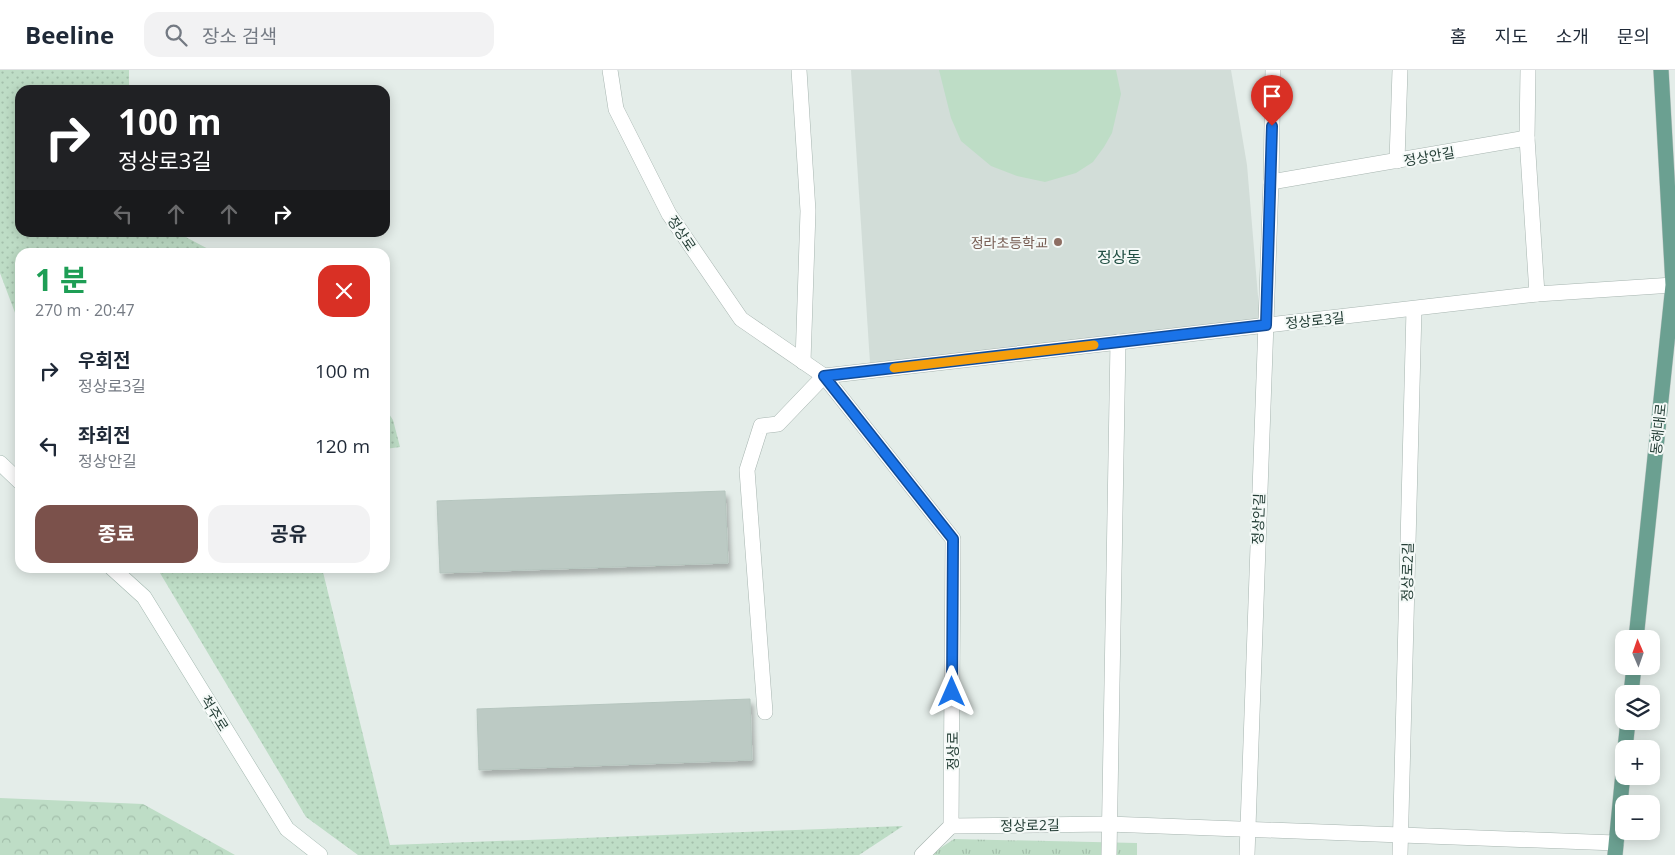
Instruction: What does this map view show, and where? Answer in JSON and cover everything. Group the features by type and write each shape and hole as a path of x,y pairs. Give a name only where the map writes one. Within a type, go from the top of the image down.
{"main road":[{"name":"동해대로","path":"1637,630 1673,285 1661,70"},
{"path":"1615,849 1622,785"}],"street":[{"name":"정상로","path":"610,70 616,109 669,214 741,319 824,376 953,539 951,826"},
{"path":"799,70 808,210 803,362"},
{"name":"정상안길","path":"1247,855 1273,70"},
{"path":"1397,162 1400,70"},
{"path":"1528,70 1527,138 1537,294"},
{"name":"정상안길","path":"1270,182 1397,162 1527,138"},
{"name":"정상로3길","path":"824,376 1537,294 1673,285"},
{"name":"정상로2길","path":"1400,855 1414,309"},
{"path":"1109,855 1108,824 1118,342"},
{"path":"765,712 747,470 761,426 778,424 824,376"},
{"path":"0,463 15,477"},
{"name":"척주로","path":"118,573 144,597 287,829 320,855"},
{"name":"정상로2길","path":"951,826 1108,824 1401,836 1615,849"},
{"path":"922,855 951,826"}],"shaded area":[{"name":"정라초등학교","path":"851,70 1231,70 1247,165 1260,320 870,363"}],"green space":[{"path":"0,70 129,70 129,85 15,85 15,237 186,237 206,248 15,248 15,313 0,273"},
{"path":"939,70 1116,70 1121,94 1112,133 1093,162 1076,173 1045,182 1017,176 991,166 961,141 951,118"},
{"path":"390,416 393,420 400,447 390,448"},
{"path":"160,573 323,573 390,845 903,826 859,855 358,855 306,817"},
{"path":"0,798 143,804 235,855 0,855"},
{"path":"954,839 1137,843 1137,855 930,855"}],"building":[{"path":"725,491 728,563 440,573 437,501"},
{"path":"750,699 752,760 479,770 477,709"}],"slow traffic":[{"path":"894,368 1094,345"}],"place":[{"name":"정라초등학교","path":"1058,242"}],"district":[{"name":"정상동","path":"1119,257"}],"route":[{"path":"952,692 953,539 824,376 1266,325 1272,126"}]}
